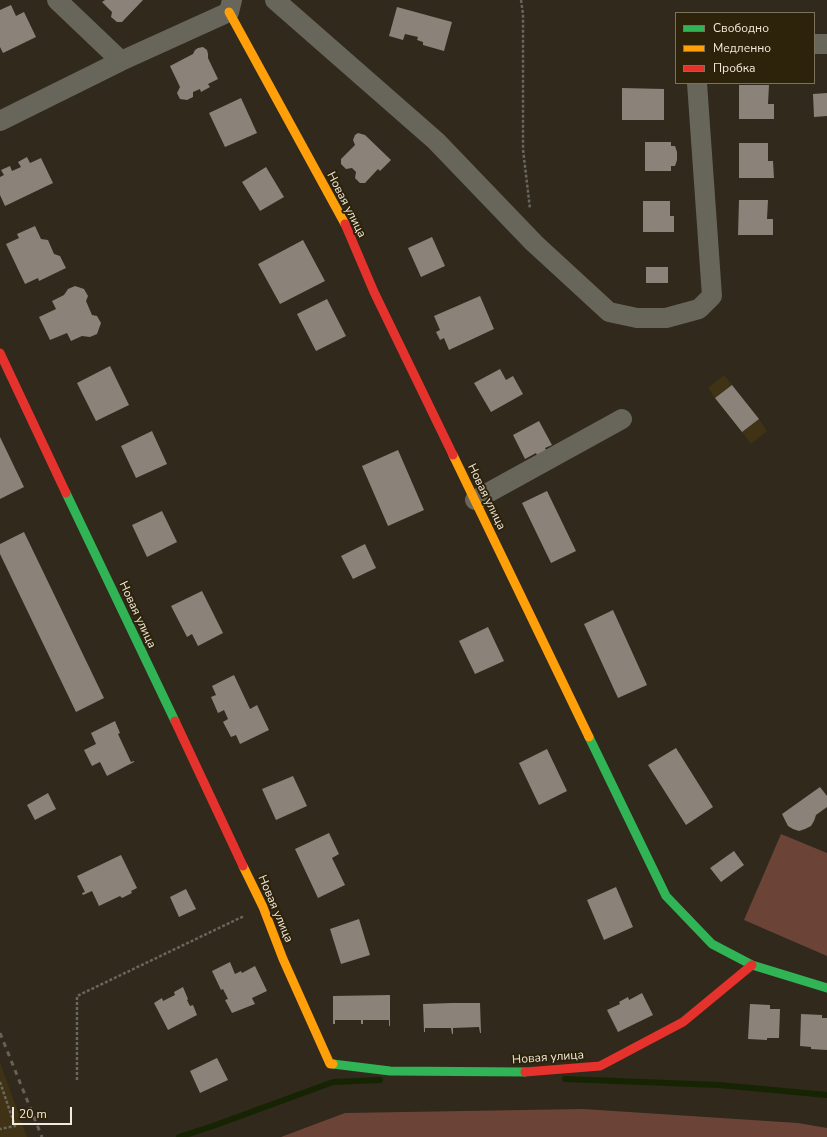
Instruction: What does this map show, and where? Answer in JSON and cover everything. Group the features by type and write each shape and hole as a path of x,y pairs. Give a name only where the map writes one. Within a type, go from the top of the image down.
{"street":[{"path":"57,0 121,61"},
{"path":"275,0 436,141 534,243 609,312 637,318 666,318 699,309 712,296 697,84"},
{"path":"0,121 230,6"},
{"name":"Новая улица","path":"230,6 341,216 374,292 666,896 712,944 752,964 827,988"},
{"path":"815,44 827,44"},
{"name":"Новая улица","path":"0,354 263,907 283,959 330,1064 390,1071 509,1073 600,1066 683,1022 752,964"},
{"path":"475,500 622,420"}],"path":[{"path":"521,0 523,14 523,150 530,212"},
{"path":"77,1080 77,996 263,907"},
{"path":"0,1082 15,1126 0,1129"}],"shaded area":[{"path":"724,375 732,385 715,398 708,388"},
{"path":"759,419 767,431 751,444 742,432"},
{"path":"781,834 827,853 827,956 744,920"},
{"path":"0,1063 22,1123 27,1137 0,1137"},
{"path":"583,1109 798,1123 827,1128 827,1137 281,1137 345,1113"}],"building":[{"path":"105,0 143,0 122,22 117,22 111,17 112,12 102,2"},
{"path":"11,5 16,16 24,12 36,37 3,53 0,47 0,10"},
{"path":"397,7 452,22 444,51 423,45 423,42 417,40 418,37 405,34 403,40 389,36"},
{"path":"203,47 207,50 208,58 218,79 208,84 210,87 201,92 200,89 193,92 193,97 187,100 180,99 177,93 180,87 170,66 193,54 198,48"},
{"path":"739,85 769,85 768,104 774,104 774,119 739,119"},
{"path":"622,88 664,89 664,120 622,120"},
{"path":"827,93 827,116 814,117 813,94"},
{"path":"241,98 257,133 225,147 209,113"},
{"path":"358,133 365,135 391,160 380,171 378,169 365,183 360,183 355,178 356,172 352,168 346,169 341,164 341,159 355,145 353,140 355,135"},
{"path":"645,142 671,142 671,146 675,146 677,160 675,166 671,166 671,171 645,171"},
{"path":"739,143 768,143 768,161 773,161 774,178 739,178"},
{"path":"27,157 30,163 41,158 53,183 5,206 0,195 0,177 4,175 1,170 10,166 12,171 21,167 18,162"},
{"path":"266,167 284,197 260,211 242,182"},
{"path":"739,200 768,200 767,219 773,219 773,235 738,235"},
{"path":"643,201 670,201 670,216 674,216 674,232 643,232"},
{"path":"35,226 41,239 48,240 54,254 60,256 66,268 39,281 38,278 25,284 6,244 19,238 17,234"},
{"path":"432,237 445,266 421,277 408,248"},
{"path":"303,240 325,281 280,304 258,264"},
{"path":"646,267 668,267 668,283 646,283"},
{"path":"75,286 84,289 88,296 86,301 92,315 97,316 101,323 97,334 90,337 82,336 71,341 67,333 50,340 39,317 56,309 52,301 64,295 68,289"},
{"path":"480,296 494,329 449,350 444,338 440,340 436,332 440,330 434,316"},
{"path":"327,299 346,336 316,351 297,314"},
{"path":"110,366 129,405 96,421 77,383"},
{"path":"500,369 506,380 513,376 523,394 491,412 474,383"},
{"path":"732,385 759,419 742,432 715,398"},
{"path":"539,421 552,445 545,448 547,452 538,457 536,453 525,459 513,435"},
{"path":"152,431 167,464 136,478 121,446"},
{"path":"0,437 24,487 0,499"},
{"path":"398,450 424,510 388,526 362,466"},
{"path":"547,491 576,551 551,563 522,503"},
{"path":"162,511 177,542 147,557 132,525"},
{"path":"24,532 104,698 76,712 0,554 0,544"},
{"path":"365,544 376,568 353,579 341,556"},
{"path":"202,591 223,633 198,646 192,634 187,637 171,606"},
{"path":"613,610 647,685 618,698 584,624"},
{"path":"488,627 504,661 475,674 459,641"},
{"path":"234,675 250,709 257,705 269,730 240,744 236,735 231,737 223,722 228,719 224,710 218,713 211,697 216,695 212,686"},
{"path":"115,721 120,733 118,734 131,762 134,762 107,776 100,762 92,766 84,750 96,744 91,733"},
{"path":"676,748 713,807 686,825 648,765"},
{"path":"547,749 567,791 539,805 519,763"},
{"path":"293,776 307,806 276,820 262,789"},
{"path":"820,787 827,796 827,807 816,815 811,826 805,829 799,831 788,826 782,814"},
{"path":"48,793 56,809 35,820 27,805"},
{"path":"329,833 339,854 332,858 345,885 318,898 295,849"},
{"path":"734,851 744,865 721,882 710,868"},
{"path":"121,855 137,888 131,891 132,893 122,898 120,896 99,906 92,891 83,895 82,893 85,892 77,876"},
{"path":"616,887 633,927 604,940 587,900"},
{"path":"186,889 196,909 179,917 170,897"},
{"path":"359,919 370,955 341,964 330,929"},
{"path":"230,962 235,974 241,971 242,973 255,966 267,991 252,998 255,1004 232,1013 225,1000 228,999 223,989 221,990 212,971"},
{"path":"183,987 190,1006 193,1005 197,1015 168,1030 154,1003 162,998 163,1001 175,995 174,992"},
{"path":"642,993 653,1015 618,1032 607,1010 620,1004 619,1002 628,997 629,1000"},
{"path":"390,995 390,1026 389,1020 363,1020 363,1024 361,1024 361,1020 335,1020 335,1024 333,1024 333,996"},
{"path":"480,1003 481,1033 479,1027 453,1028 453,1034 451,1028 425,1028 424,1032 423,1004"},
{"path":"750,1004 770,1005 770,1009 780,1009 779,1038 767,1038 767,1040 748,1039"},
{"path":"801,1014 822,1015 822,1018 827,1018 827,1050 811,1049 811,1047 800,1046"},
{"path":"217,1058 228,1080 200,1093 190,1071"}],"waterway":[{"path":"565,1079 719,1085 827,1095"},
{"path":"179,1137 333,1082 380,1080"}],"railway":[{"path":"0,1033 42,1137"}],"traffic: fast":[{"path":"66,493 175,721"},
{"path":"589,737 666,896 712,944 752,965 827,988"},
{"path":"333,1064 390,1071 525,1072"}],"traffic: slow":[{"path":"229,12 345,224"},
{"path":"453,455 589,737"},
{"path":"243,866 263,907 283,959 330,1064 333,1064"}],"traffic: jam":[{"path":"345,224 374,292 453,455"},
{"path":"0,353 66,493"},
{"path":"175,721 243,866"},
{"path":"525,1072 600,1066 683,1022 752,965"}]}
